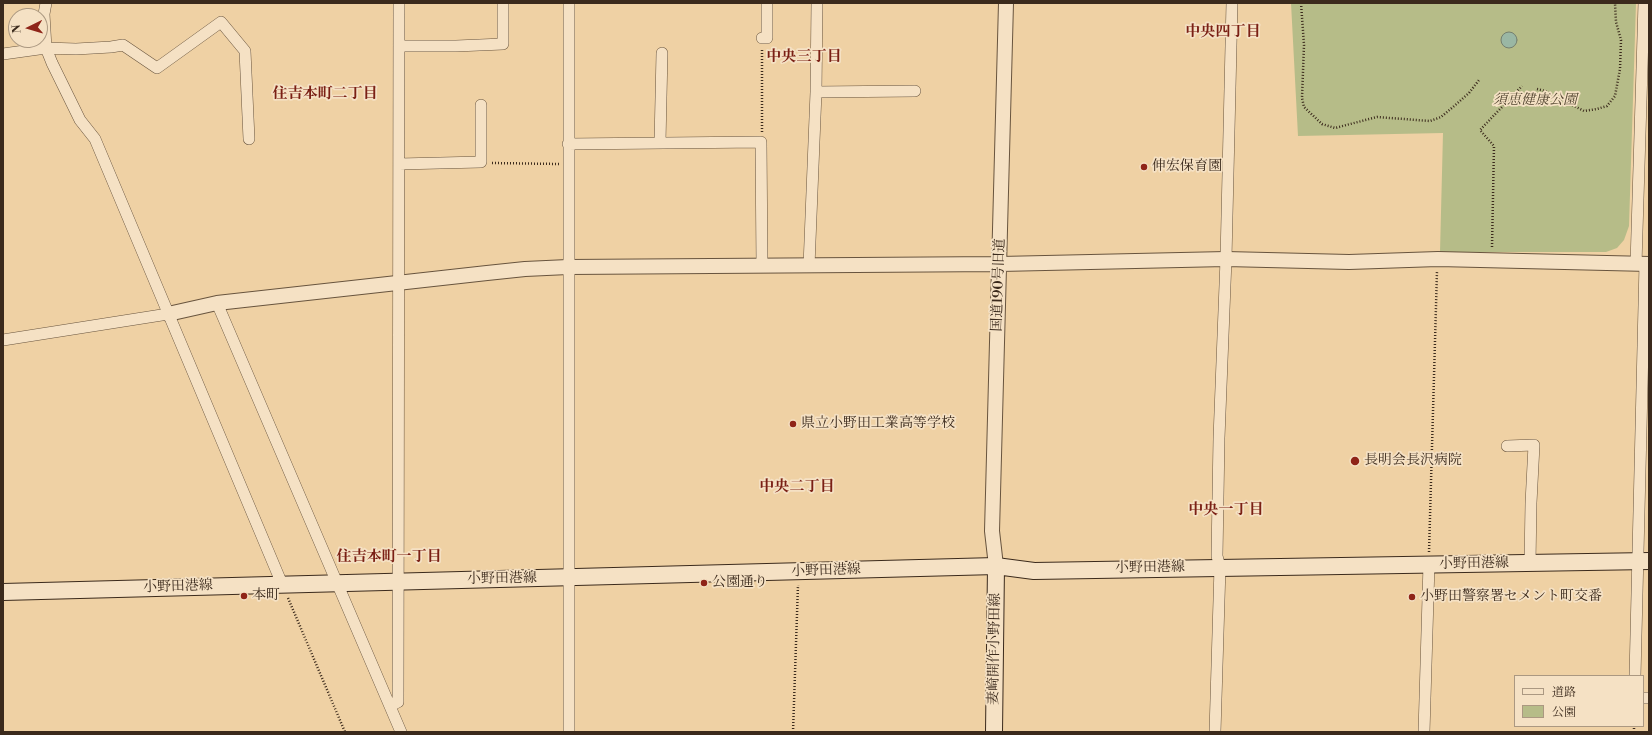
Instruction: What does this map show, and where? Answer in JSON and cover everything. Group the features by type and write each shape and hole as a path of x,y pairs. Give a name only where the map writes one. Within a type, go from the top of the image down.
{"main road":[{"name":"小野田港線","path":"3,592 336,582 568,578 996,566 1034,571 1220,567 1643,562"},
{"name":"妻崎開作小野田線","path":"994,732 996,566"}],"street":[{"path":"390,706 398,702 399,3"},
{"path":"399,46 503,44 503,3"},
{"path":"568,3 569,732"},
{"path":"762,38 767,38 767,3"},
{"path":"809,266 816,92 817,3"},
{"name":"国道190号旧道","path":"996,566 992,531 1006,3"},
{"path":"1215,732 1220,567 1217,556 1217,548 1221,360 1226,259 1232,3"},
{"path":"1635,675 1643,562 1644,3"},
{"path":"3,54 46,48 76,49 123,45 157,68 221,22 245,51 249,139"},
{"path":"46,48 52,64 80,120 95,139 282,584"},
{"path":"660,142 662,53"},
{"path":"816,92 915,91"},
{"path":"399,164 481,162 481,105"},
{"path":"568,144 762,142 762,266"},
{"path":"3,340 168,314 217,303 525,269 568,267 1000,264 1226,259 1349,262 1438,259 1492,262 1644,264"},
{"path":"217,303 401,732"},
{"path":"1507,446 1534,445 1530,563"},
{"path":"1424,732 1429,564"}],"path":[{"path":"1301,3 1304,45 1302,98 1304,106 1322,124 1335,128 1377,117 1430,121 1441,117 1453,107 1469,93 1479,80"},
{"path":"1537,89 1584,111 1607,106 1615,96 1620,69 1621,40 1616,22 1615,3"},
{"path":"762,38 762,142"},
{"path":"1492,262 1494,146 1480,130 1522,86"},
{"path":"481,162 568,164"},
{"path":"1429,564 1438,259"},
{"path":"793,732 793,689 798,572"},
{"path":"282,584 345,732"}],"green space":[{"name":"須恵健康公園","path":"1291,3 1636,3 1629,226 1624,240 1617,248 1606,252 1440,252 1443,133 1298,136"}],"shaded area":[{"path":"1509,32 1515,34 1517,40 1515,46 1509,48 1503,46 1501,40 1503,34"}],"place":[{"name":"伸宏保育園","path":"1144,167"},
{"name":"県立小野田工業高等学校","path":"793,424"},
{"name":"長明会長沢病院","path":"1355,461"},
{"name":"公園通り","path":"704,583"},
{"name":"本町","path":"244,596"},
{"name":"小野田警察署セメント町交番","path":"1412,597"}],"district":[{"name":"中央四丁目","path":"1223,32"},
{"name":"中央三丁目","path":"804,57"},
{"name":"住吉本町二丁目","path":"325,94"},
{"name":"中央二丁目","path":"797,487"},
{"name":"中央一丁目","path":"1226,510"},
{"name":"住吉本町一丁目","path":"389,557"}]}
